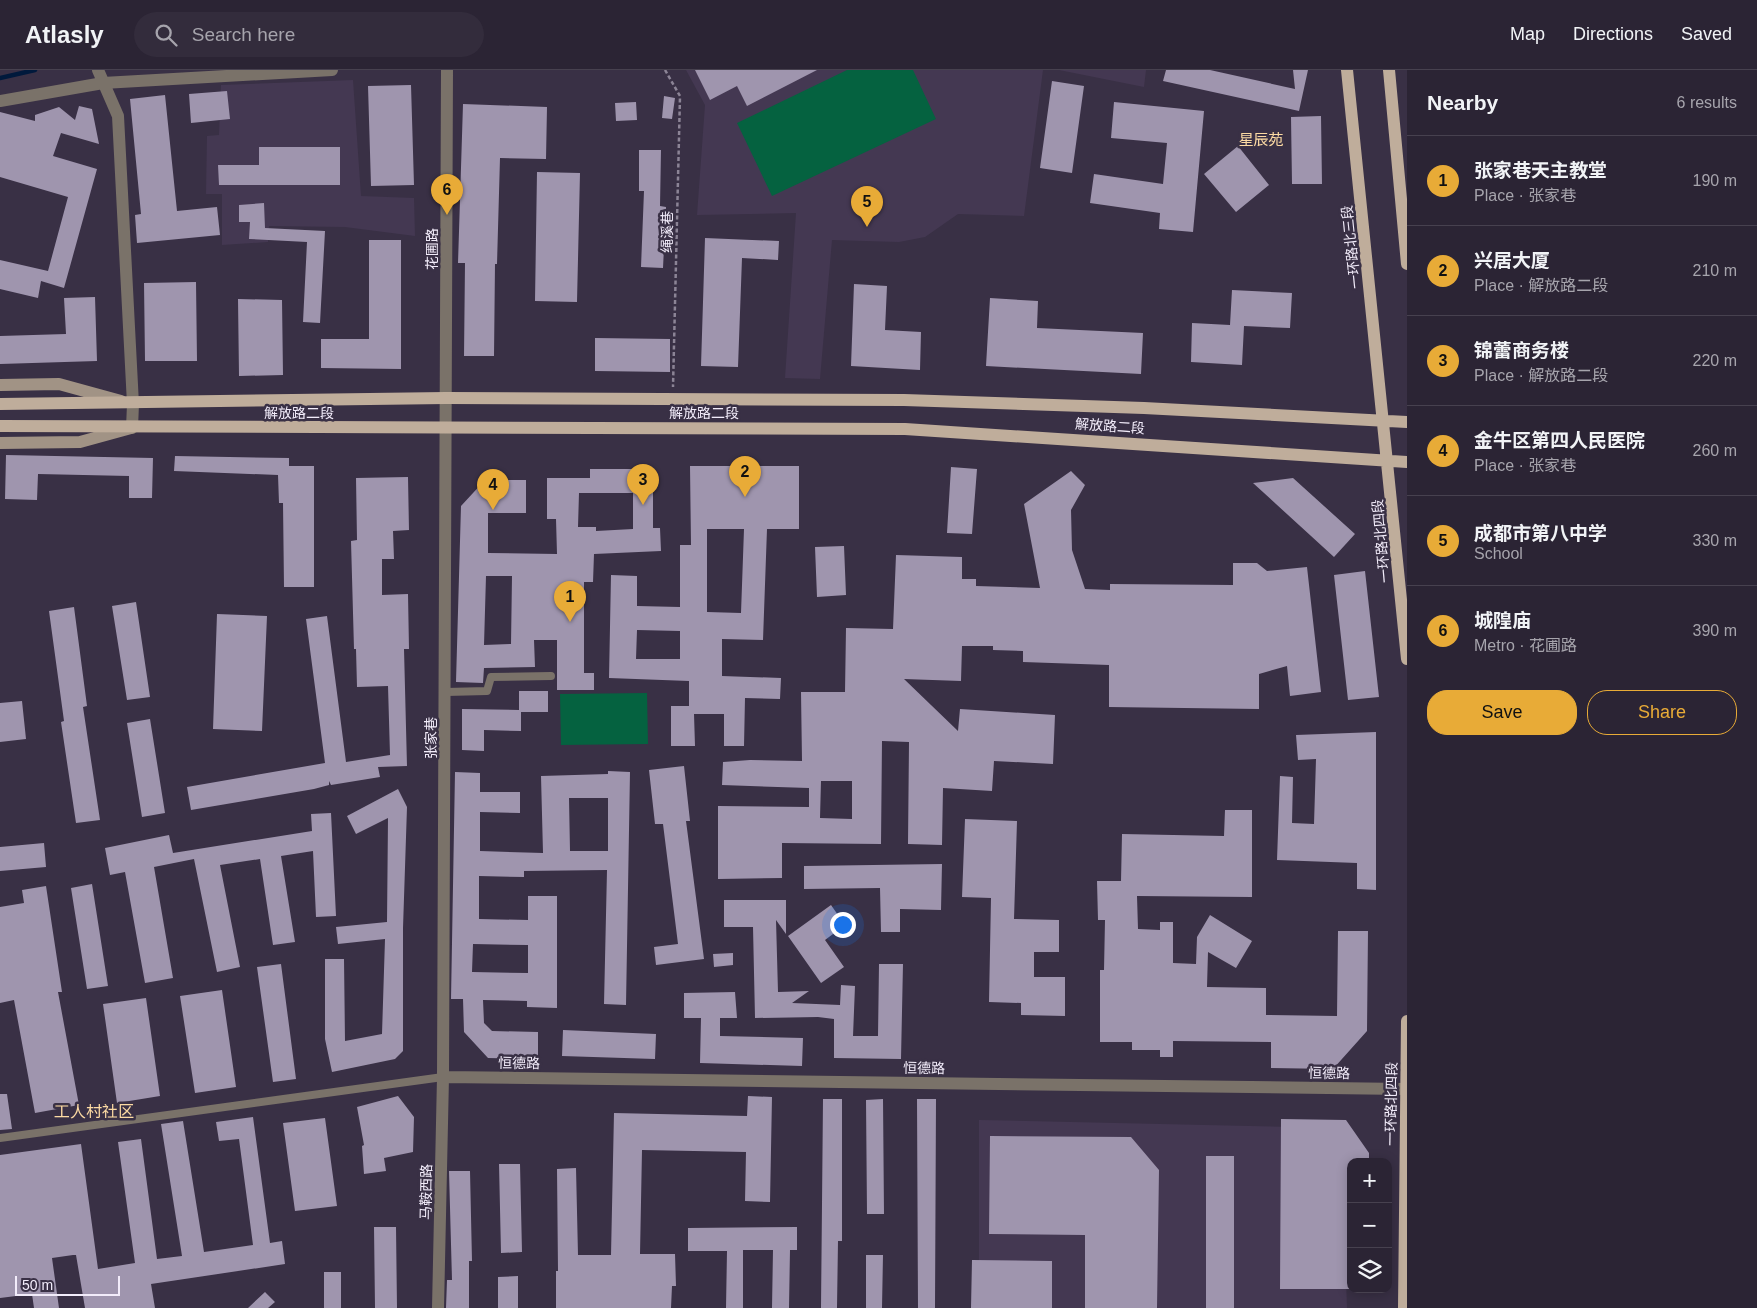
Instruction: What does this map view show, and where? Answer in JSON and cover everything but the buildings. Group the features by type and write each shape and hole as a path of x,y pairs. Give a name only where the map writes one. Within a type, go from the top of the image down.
{"main road":[{"name":"一环路北三段","path":"1347,70 1385,421"},
{"path":"1389,70 1404,173 1407,264"},
{"name":"解放路二段","path":"0,404 133,404 446,398 904,400 1144,408 1407,422"},
{"name":"一环路北四段","path":"1385,421 1407,659"},
{"name":"解放路二段","path":"0,426 132,428 905,429 1141,443 1407,462"},
{"name":"一环路北四段","path":"1404,1308 1407,1021"}],"street":[{"path":"0,101 100,75 332,70"},
{"name":"花圃路","path":"446,398 447,70"},
{"path":"0,443 80,442 132,428 133,404 118,116 100,75"},
{"path":"0,385 59,384 133,404"},
{"name":"张家巷","path":"443,1077 448,428 446,398"},
{"name":"恒德路","path":"443,1077 1405,1089"},
{"name":"马鞍西路","path":"438,1308 443,1077"}],"lane":[{"path":"446,692 487,691 491,677 551,676"},
{"path":"0,1138 443,1077"}],"path":[{"name":"绳溪巷","path":"665,70 680,96 673,399"}],"shaded area":[{"path":"686,70 1043,70 1024,216 958,214 925,237 899,242 832,240 820,379 785,378 796,213 697,215 705,105"},
{"path":"1059,70 1146,70 1144,87"},
{"path":"353,80 361,196 414,198 415,236 345,227 269,226 268,242 222,245 222,194 206,194 207,136 219,135 221,85"},
{"path":"979,1120 1341,1128 1347,1308 979,1308"}],"green space":[{"path":"847,70 913,70 936,119 772,196 737,123"},
{"path":"647,693 648,744 561,745 560,694"}],"waterway":[{"path":"0,78 35,70"}],"place":[{"name":"城隍庙","path":"447,215"},
{"name":"成都市第八中学","path":"867,227"},
{"name":"兴居大厦","path":"745,497"},
{"name":"锦蕾商务楼","path":"643,505"},
{"name":"金牛区第四人民医院","path":"493,510"},
{"name":"张家巷天主教堂","path":"570,622"}],"district":[{"name":"星辰苑","path":"1261,140"},
{"name":"工人村社区","path":"94,1111"}]}
